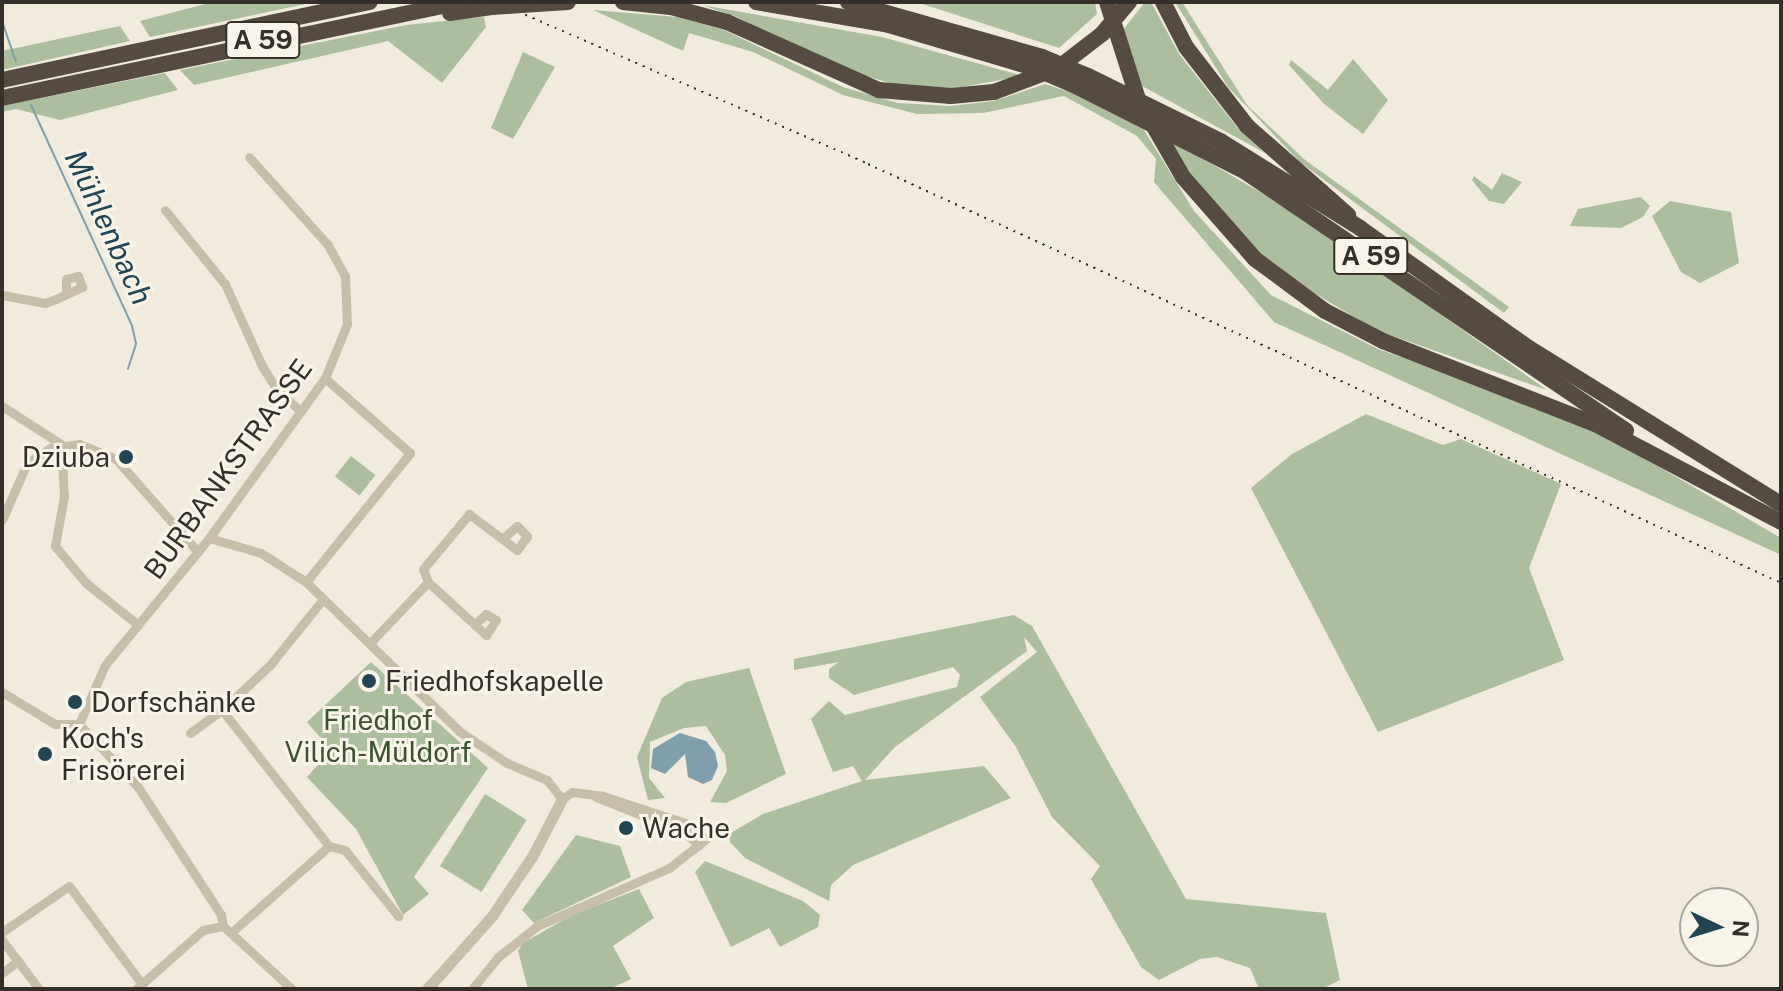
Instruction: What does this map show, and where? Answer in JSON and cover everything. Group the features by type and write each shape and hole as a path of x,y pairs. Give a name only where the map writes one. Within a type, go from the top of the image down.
{"highway":[{"name":"A 59","path":"2,80 370,2"},
{"name":"A 59","path":"2,98 356,20 463,2"},
{"path":"356,20 568,2"},
{"path":"623,2 671,7 727,22 879,90 951,96 994,92 1058,68 1102,34 1129,2"},
{"name":"A 59","path":"756,2 889,25 1036,62"},
{"name":"A 59","path":"848,2 939,24 1209,135 1360,228 1529,348 1781,504"},
{"path":"1107,2 1138,99 1183,177 1255,259 1325,311 1383,341 1519,391 1651,450"},
{"path":"1163,2 1186,47 1247,126 1360,228"},
{"name":"A 59","path":"1082,81 1244,171 1651,450 1781,522"}],"street":[{"name":"BURBANKSTRASSE","path":"79,724 105,665 209,538 325,378 347,324 345,276 328,245 249,157"},
{"path":"165,210 225,284 262,366 277,390 300,411"},
{"path":"2,295 45,303 66,294"},
{"path":"306,582 410,453 325,378"},
{"path":"2,406 61,444 108,452 141,481 198,552"},
{"path":"2,520 27,463 61,444"},
{"path":"61,444 64,496 55,546 86,583 138,625"},
{"path":"475,624 428,582 423,569 469,514 503,538"},
{"path":"209,538 261,553 306,582 459,731 507,763 547,780 562,799"},
{"path":"370,643 428,582"},
{"path":"190,733 222,710 270,665 323,599"},
{"path":"2,692 55,724 79,724 138,787 221,915 223,926"},
{"path":"222,710 329,846 345,850 398,916"},
{"path":"427,989 492,916 533,855 562,799 576,792 596,797 651,816 702,842 669,868 537,926 498,957 472,989"},
{"path":"233,931 329,846"},
{"path":"2,932 69,886 139,987 203,930 223,926 233,931 292,989"},
{"path":"2,940 39,989"},
{"path":"2,973 18,961"}],"green space":[{"path":"213,2 315,2 150,37 140,21"},
{"path":"916,2 1095,2 1097,14 1059,48"},
{"path":"1145,2 1151,2 1179,54 1236,126 1265,153 1142,86 1123,30"},
{"path":"1175,2 1182,2 1247,105 1304,159 1509,307 1504,313 1300,162 1228,87"},
{"path":"702,5 882,37 1023,76 950,89 900,86 846,70 737,17"},
{"path":"593,10 678,17 724,30 843,87 898,103 950,106 994,101 1045,84 1103,103 1139,122 1194,211 1271,295 1378,349 1526,401 1618,443 1781,538 1781,555 1274,322 1154,182 1156,159 1137,136 1064,96 983,113 917,114 843,95 753,52 689,33 683,51"},
{"path":"484,17 486,27 442,83 388,41 194,85 180,70 406,25"},
{"path":"120,26 130,41 2,70 2,51"},
{"path":"523,52 555,67 513,139 491,128"},
{"path":"1353,59 1388,100 1363,134 1324,104 1289,65 1291,60 1328,90"},
{"path":"165,73 178,90 60,120 16,109 2,112 2,106"},
{"path":"1165,137 1305,218 1547,390 1376,330 1279,272 1209,200"},
{"path":"1502,173 1522,182 1504,204 1489,201 1472,180 1474,176 1492,190"},
{"path":"1641,197 1650,206 1643,217 1621,228 1570,226 1578,209"},
{"path":"1670,201 1731,212 1739,263 1700,283 1681,272 1652,216"},
{"path":"1366,414 1443,445 1461,439 1561,484 1529,568 1564,660 1378,732 1251,488 1292,454"},
{"path":"351,456 375,475 359,496 335,476"},
{"path":"1014,615 1032,626 1186,899 1326,913 1340,980 1322,989 1259,989 1250,968 1217,957 1200,959 1159,980 1141,967 1091,879 1100,866 1052,817 1016,747 980,697 1037,652 1024,637 1027,651 895,747 865,780 984,766 1011,798 853,865 831,885 829,901 745,858 730,842 729,834 763,814 862,781 853,766 833,772 811,719 829,701 845,715 957,687 960,675 953,667 854,695 829,678 829,669 839,662 794,670 794,659"},
{"name":"Friedhof Vilich-Müldorf","path":"371,662 488,768 414,877 429,894 403,915 356,829 307,777 331,750 307,722"},
{"path":"749,668 786,774 726,803 710,802 727,771 725,755 706,726 684,728 650,742 649,778 665,798 648,800 637,757 662,698 686,682"},
{"path":"485,794 527,820 482,892 440,866"},
{"path":"576,835 620,846 631,877 534,923 522,910"},
{"path":"705,861 803,901 820,915 818,927 780,947 769,928 731,947 695,872"},
{"path":"639,889 654,918 613,946 631,979 610,989 528,989 518,951 523,943 572,915"}],"water":[{"path":"680,733 706,741 715,752 718,766 712,780 703,784 688,777 685,754 665,774 651,768 653,749"}],"waterway":[{"path":"2,21 16,62"},
{"name":"Mühlenbach","path":"31,105 132,326 136,344 128,369"}],"railway":[{"path":"496,2 868,164 1781,583"}],"place":[{"name":"Dziuba","path":"126,457"},
{"name":"Friedhofskapelle","path":"369,681"},
{"name":"Dorfschänke","path":"75,702"},
{"name":"Koch's Frisörerei","path":"45,754"},
{"name":"Wache","path":"626,828"}]}
